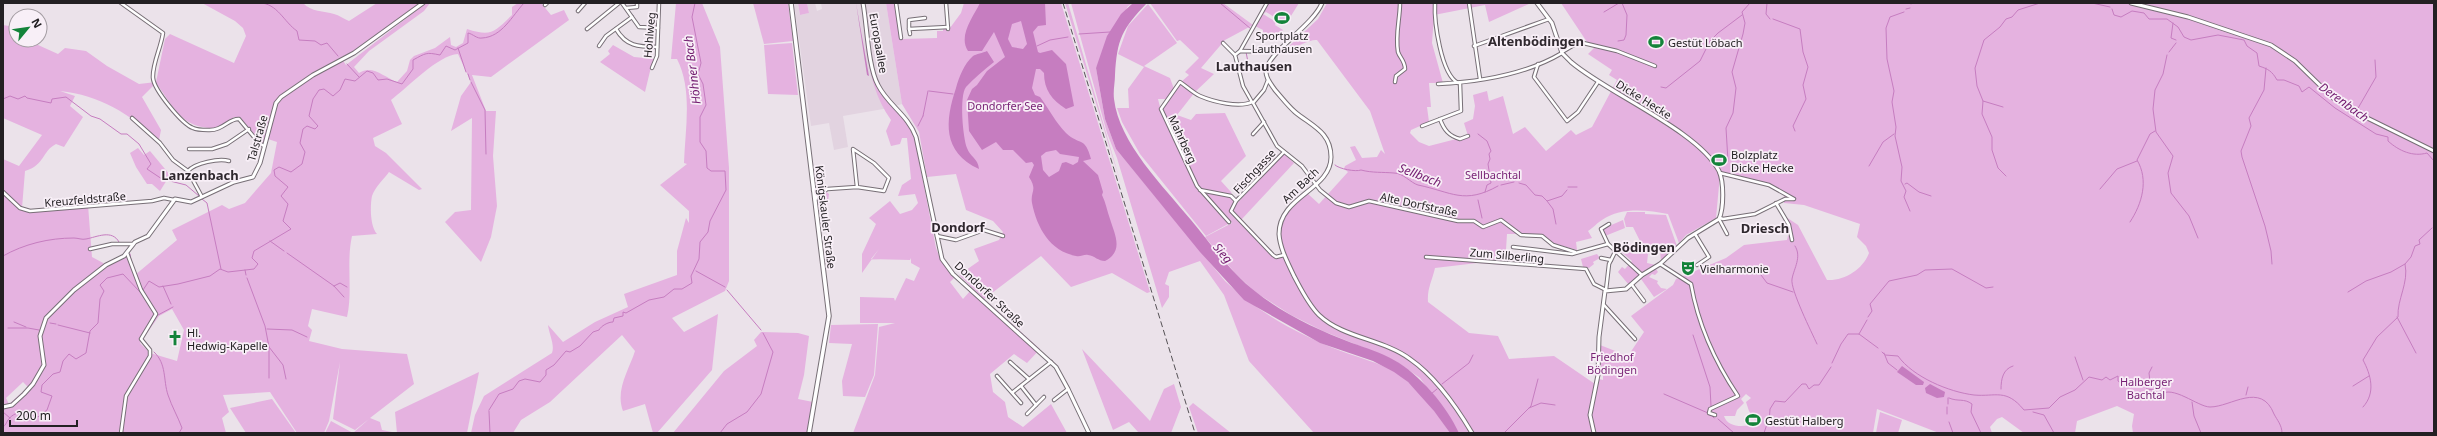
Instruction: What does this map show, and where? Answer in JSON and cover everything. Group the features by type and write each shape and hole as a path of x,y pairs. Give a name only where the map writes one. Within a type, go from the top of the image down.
{"main road":[{"name":"Königskauler Straße","path":"791,3 829,320 809,433"}],"street":[{"path":"121,3 163,33 153,79 156,88 184,121 194,129 220,130 236,118 242,121 259,143 264,146"},
{"name":"Talstraße","path":"174,200 178,198 192,202 234,182 253,177 260,163 276,103 281,97 313,75 354,53 423,3"},
{"path":"578,11 585,3"},
{"path":"587,29 620,3 626,8 639,26 658,28"},
{"path":"626,8 637,7 637,3"},
{"name":"Hohlweg","path":"652,68 657,60 659,3"},
{"name":"Europaallee","path":"863,3 876,81 884,94 909,121"},
{"path":"896,3 901,38"},
{"path":"910,29 948,28 946,3"},
{"path":"1223,43 1235,55 1240,51 1267,3"},
{"path":"1252,102 1262,93 1268,80 1267,64 1314,18 1322,3"},
{"path":"1395,82 1396,76 1405,69 1405,61 1399,53 1398,42 1400,3"},
{"path":"1422,126 1461,111 1459,83 1447,72 1435,20 1435,3"},
{"path":"1469,3 1474,46 1480,79"},
{"name":"Dicke Hecke","path":"1537,3 1549,19 1562,52 1580,70 1688,139 1713,162 1720,173"},
{"path":"2131,3 2183,15 2271,45 2295,61 2333,98 2347,108 2434,151"},
{"path":"599,46 606,36 632,17"},
{"path":"910,34 909,20 925,18"},
{"path":"1474,46 1549,19"},
{"path":"616,29 621,37 631,45 657,47"},
{"path":"1438,84 1459,83 1514,73 1538,64 1579,42 1617,50 1640,58 1655,66"},
{"path":"1240,51 1278,52"},
{"name":"Alte Dorfstraße","path":"1235,55 1243,86 1275,144 1302,166 1315,185 1326,195 1345,207 1370,201 1458,221 1474,221 1486,228 1493,222 1501,220 1521,235 1542,236 1553,245 1575,252"},
{"path":"1538,64 1534,77 1567,121 1578,112 1598,82"},
{"name":"Am Bach","path":"1268,80 1292,109 1319,128 1326,138 1331,153 1330,164 1322,178 1293,203 1282,220 1279,233 1284,255 1301,288 1319,315 1337,327 1389,347 1411,360 1433,380 1472,433"},
{"name":"Mahrberg","path":"1230,222 1200,190 1161,109 1180,82 1199,96 1241,104 1252,102"},
{"path":"132,118 161,144 173,160 188,170 202,197"},
{"path":"1440,119 1445,131 1456,138 1460,139 1468,136"},
{"name":"Dondorfer Straße","path":"909,121 916,137 942,259 949,270 1051,362 1068,389 1089,433"},
{"path":"1253,134 1264,122"},
{"path":"189,149 212,149 227,144 249,129"},
{"path":"813,190 857,187 884,190 889,178 874,163 853,149 857,187"},
{"name":"Fischgasse","path":"1236,201 1284,152"},
{"path":"188,170 194,166 212,162 229,161"},
{"path":"1606,290 1623,291 1632,285 1642,275 1660,264 1686,239 1720,218 1723,220 1756,214 1785,199 1794,199 1762,182 1720,173 1720,218 1727,234"},
{"path":"813,190 821,192"},
{"path":"815,200 821,192 826,190"},
{"path":"1200,190 1231,196 1236,201 1231,211 1232,213 1273,255 1276,257 1284,255"},
{"name":"Kreuzfeldstraße","path":"3,192 20,208 30,211 152,201 164,198 174,200"},
{"path":"90,249 112,244 133,244 148,236 174,200"},
{"path":"1776,203 1790,229 1792,240"},
{"path":"1609,224 1601,229 1608,244 1642,275"},
{"path":"936,236 956,240 984,230 1003,236"},
{"path":"1695,234 1709,257 1697,265"},
{"path":"3,407 12,405 24,394 33,384 44,365 40,336 46,318 74,290 106,265 127,253 133,244"},
{"path":"1513,247 1569,254 1608,244"},
{"path":"1594,433 1590,415 1598,375 1599,337 1611,260 1616,250"},
{"path":"121,432 126,396 150,356 150,350 141,339 156,314 141,290 127,253"},
{"name":"Zum Silberling","path":"1426,257 1586,268 1594,284 1606,290"},
{"path":"1601,258 1611,260"},
{"path":"1660,264 1691,284 1707,338 1722,373 1738,396 1710,409 1709,412 1715,415"},
{"path":"1632,285 1644,301"},
{"path":"1604,305 1635,339"},
{"path":"1010,362 1030,379"},
{"path":"1013,392 1051,362"},
{"path":"997,376 1013,392 1021,403"},
{"path":"1021,386 1036,406"},
{"path":"1054,400 1068,389"},
{"path":"1027,414 1044,397"}],"shaded area":[{"path":"794,3 798,3 800,15 809,13 807,3 815,3 817,11 822,9 821,3 886,3 902,104 889,108 843,116 848,147 834,150 829,123 811,126"},
{"path":"856,3 869,76 867,75"},
{"name":"Dondorfer See","path":"980,3 1045,3 1046,25 1038,26 1033,32 1038,52 1040,53 1052,50 1066,64 1074,106 1066,109 1053,98 1045,85 1044,73 1040,69 1036,69 1032,88 1035,95 1040,97 1062,129 1071,137 1082,142 1087,147 1091,159 1083,161 1098,175 1103,192 1102,195 1116,237 1116,248 1111,257 1105,261 1093,256 1078,256 1067,253 1052,244 1041,229 1034,212 1032,203 1033,185 1029,177 1034,165 1032,162 1026,163 1013,150 1003,150 996,142 982,150 969,131 967,100 972,89 977,85 987,71 1005,57 994,32 982,51 968,51 965,45 966,33 970,20","holes":["1021,21 1027,44 1023,49 1012,47 1008,39 1012,24","1056,150 1060,154 1079,157 1078,162 1073,165 1066,162 1062,163 1059,171 1049,177 1043,170 1041,156 1046,152"]},
{"path":"1133,3 1147,3 1126,28 1119,43 1116,63 1114,99 1124,132 1144,164 1221,258 1256,292 1302,321 1339,338 1373,350 1403,366 1422,382 1440,402 1459,433 1450,433 1434,411 1408,382 1394,372 1373,361 1320,343 1244,300 1200,252 1116,149 1105,119 1096,68 1107,36 1121,14"},
{"path":"987,51 994,62 966,87 962,108 963,127 968,151 977,162 979,169 967,162 958,154 953,145 949,124 952,100 962,71 973,56"},
{"path":"1902,366 1924,382 1923,385 1916,385 1897,372"},
{"path":"1930,384 1945,392 1944,397 1937,398 1926,393 1925,388"}],"green space":[{"path":"202,3 303,3 314,10 336,15 349,21 377,3 421,3 355,51 341,58 346,65 426,3 430,3 424,11 369,51 354,67 359,73 369,70 378,72 397,82 407,71 410,60 414,56 435,48 450,37 451,45 456,47 463,43 467,29 487,33 496,29 512,15 512,7 518,3 541,3 551,15 564,10 569,20 491,77 472,75 486,111 496,111 493,156 497,206 491,237 481,262 445,222 455,212 471,210 472,118 451,131 461,96 471,82 458,54 441,60 432,66 391,100 402,124 373,138 375,146 386,153 422,189 419,190 389,172 377,186 372,196 371,210 373,226 377,234 352,236 350,246 349,307 347,317 312,309 308,326 312,330 309,341 342,349 407,354 414,384 370,418 380,422 382,430 397,433 353,433 369,419 355,430 333,419 340,362 329,421 324,433 297,433 270,392 223,395 229,412 222,418 226,433 3,433 3,159 19,166 42,135 3,118 3,25 8,26 8,48 45,48 58,54 65,48 86,51 107,66 139,84 156,82 165,39 170,34 234,63 246,36 243,28 235,21","holes":["156,83 175,110 188,122 207,128 220,128 234,117 240,117 260,142 263,143 268,139 277,142 271,173 245,203 229,209 222,205 172,230 177,240 135,275 126,253 105,264 92,257 88,205 29,210 22,208 25,171 40,162 51,147 56,144 64,147 83,117 70,106 75,96 60,91 75,93 101,101 125,114 159,140 161,130 142,97","172,309 184,330 177,361 150,353 140,343 159,316","23,382 28,387 9,404 6,398"]},
{"path":"676,3 702,3 720,47 729,168 729,281 725,291 672,318 684,332 718,314 712,370 657,433 653,433 645,404 623,411 621,403 622,388 635,351 622,335 550,402 521,420 513,433 471,433 475,415 484,396 552,353 552,343 548,325 563,342 595,322 628,307 624,294 677,275 677,251 686,218 689,223 689,211 660,185 687,164 684,163 687,97 682,71 677,59 671,59"},
{"path":"753,3 788,3 793,41 764,44"},
{"path":"798,3 807,3 809,13 800,15"},
{"path":"886,3 895,3 902,39 937,38 937,31 943,31 943,28 947,28 947,32 961,13 964,3 1061,3 1150,292 1147,293 1112,273 1071,287 1041,256 984,299 1040,349 1027,363 1014,354 990,374 993,392 1005,402 1008,417 1023,427 1051,404 1067,433 853,433 875,375 879,327 895,323 860,323 860,297 894,298 895,301 906,278 914,281 920,268 911,263 911,258 910,260 872,259 862,273 862,254 876,224 869,218 890,201 900,214 912,210 918,203 915,194 898,196 902,185 911,179 907,138 902,138 900,144 891,146 886,131 891,120 881,104 874,86 866,49 868,49 872,75 878,88 902,114 914,135 936,248 941,261 955,277 950,282 963,299 971,290 982,297 959,275 979,261 974,249 999,240 1003,232 993,221 966,210 956,174 927,177 919,132 902,104"},
{"path":"1065,3 1068,3 1121,184"},
{"path":"1071,3 1133,3 1128,6 1096,68 1105,119 1116,149 1225,281 1251,303 1279,322 1325,345 1395,372 1419,392 1450,433 1314,433 1249,361 1224,295 1200,261 1169,272 1165,284 1169,286 1169,297 1162,308 1117,158 1107,133"},
{"path":"1150,3 1223,3 1253,25 1225,40 1201,68 1214,74 1195,92 1177,115 1191,120 1196,114 1225,113 1246,156 1221,181 1231,192 1234,200 1230,212 1277,258 1286,256 1281,236 1284,220 1293,207 1307,193 1319,204 1348,172 1344,169 1345,166 1356,160 1350,147 1355,146 1362,158 1377,157 1381,150 1385,154 1370,111 1317,40 1286,49 1318,19 1327,3 1531,3 1489,22 1485,5 1434,15 1432,43 1443,83 1429,83 1431,107 1427,107 1429,122 1411,130 1410,133 1419,142 1429,146 1468,136 1464,123 1473,119 1475,106 1473,95 1487,91 1489,101 1503,96 1513,134 1525,127 1546,151 1571,130 1576,135 1592,127 1617,80 1609,75 1612,70 1588,54 1597,45 1587,42 1561,3 2434,3 2434,433 2133,433 2132,426 2134,414 2117,406 2077,421 2075,433 2024,433 2002,417 1997,419 1990,427 1992,433 1939,433 1877,409 1873,433 1459,433 1420,378 1394,360 1323,331 1291,315 1255,292 1235,273 1205,237 1232,223 1198,186 1162,110 1181,82 1189,75 1185,72 1199,58 1180,40 1177,41","holes":["1720,175 1762,184 1784,194 1784,203 1804,205 1860,224 1857,237 1866,246 1869,253 1866,259 1858,269 1847,276 1834,280 1827,280 1798,225 1786,217 1793,236 1788,236 1787,240 1744,245 1726,258 1676,279 1673,285 1631,316 1644,332 1628,356 1600,345 1599,372 1603,376 1603,380 1599,379 1593,400 1591,399 1595,384 1554,356 1509,359 1498,336 1469,333 1428,302 1429,289 1435,268 1477,263 1505,265 1507,234 1541,234 1552,243 1577,250 1576,242 1592,238 1588,231 1609,216 1626,211 1652,211 1668,214 1679,243 1686,235 1716,218","1746,394 1751,398 1746,402 1749,411 1757,423 1743,426 1729,423 1724,416 1735,416 1737,410 1744,403 1741,399"]},
{"path":"1269,3 1299,3 1286,24 1266,12 1263,14 1276,22 1275,25 1283,30 1279,34 1263,34 1263,30 1255,26"},
{"path":"1148,4 1177,43 1144,66 1170,78 1174,89 1166,99 1158,99 1161,111 1196,187 1230,223 1206,236 1140,154 1122,122 1117,108 1129,108 1128,89 1144,67 1118,54 1128,26"},
{"path":"792,43 798,95 768,94 764,45"},
{"path":"613,45 634,57 655,59 651,67 645,92 600,62 610,54 608,51"},
{"path":"138,148 144,155 150,151 170,175 160,191 152,184 147,184 136,167 130,153"},
{"path":"1283,153 1294,163 1241,220 1233,213 1232,209"},
{"path":"825,191 829,194 827,208 819,213 818,197"},
{"path":"1627,212 1645,212 1645,214 1666,215 1677,246 1661,261 1660,251 1655,250 1654,255 1648,254 1647,263 1656,265 1643,272 1629,285 1618,272 1622,267 1625,269 1632,261 1618,249 1628,249 1630,244 1635,247 1640,241 1633,227 1626,227 1624,219"},
{"path":"1623,220 1625,228 1605,236 1602,229"},
{"path":"1597,254 1600,258 1593,262 1594,264 1589,268 1583,267 1581,259"},
{"path":"1656,269 1658,272 1649,277 1658,281 1657,283 1661,288 1667,289 1654,297 1641,279"},
{"path":"878,324 874,375 865,397 843,396 842,381 852,344 829,343 831,325"},
{"path":"761,332 798,333 809,336 804,375 798,399 813,402 808,433 673,433 724,371 757,346 754,340"},
{"path":"1082,349 1150,421 1164,389 1174,384 1181,407 1171,433 1139,433 1129,422 1113,430"},
{"path":"479,372 467,433 397,433 395,412"},
{"path":"272,399 296,433 246,433 230,408"},
{"path":"1193,403 1231,433 1198,433 1189,407"},
{"path":"1880,412 1902,420 1898,433 1876,433"},
{"path":"331,421 353,433 325,433"}],"waterway":[{"path":"260,3 276,9 297,31 299,40 315,41 321,45 327,43 338,56"},
{"path":"143,290 149,281 159,287 210,276 220,269 228,272 254,269 258,264 252,258 254,251 291,229 283,221 288,204 281,196 288,187 275,176 274,170 279,167 291,172 302,164 305,152 300,143 303,129 307,126 315,129 318,126 309,116 313,99 319,90 324,89 333,96 340,90 345,79 355,81 367,71 373,73 378,80 387,79 402,84 413,69 413,60 426,54 440,55 446,46 455,50 468,43 468,33 480,38 489,37 495,34 506,25 524,3"},
{"name":"Höhner Bach","path":"489,410 499,394 513,389 519,381 525,379 540,382 546,375 546,370 554,365 566,351 570,352 580,346 593,332 599,330 607,323 613,322 614,318 623,316 623,312 626,313 649,300 664,297 674,289 682,289 692,283 691,276 699,259 700,242 708,232 710,221 726,190 725,171 711,171 707,168 706,151 700,142 700,117 706,105 703,84 698,74 701,63 692,17 695,3"},
{"name":"Sellbach","path":"1220,3 1251,29"},
{"path":"1604,12 1619,3"},
{"path":"1618,41 1624,40 1626,35 1627,15 1622,3"},
{"path":"1728,161 1726,128 1733,113 1736,88 1732,72 1745,23 1742,12 1750,3"},
{"path":"1767,3 1766,14 1770,19"},
{"path":"2006,176 1998,168 1992,150 1992,137 1982,114 1983,101 1977,86 1975,68 1984,40 2000,27 2006,19 2012,17 2018,10 2040,3"},
{"name":"Derenbach","path":"2092,3 2110,7"},
{"path":"1906,9 1910,8"},
{"name":"Derenbach","path":"2112,9 2114,15 2121,17 2132,11 2144,13 2149,19 2167,19 2178,27 2184,37 2191,40 2218,35 2244,40 2247,46 2257,53 2259,66 2270,71 2277,80 2284,80 2299,86 2302,92 2309,87 2335,108 2376,134 2388,137 2388,141 2397,148 2411,154 2427,153 2434,161"},
{"path":"1904,12 1890,17 1886,28 1887,59 1894,91 1892,102 1896,127 1895,136 1902,167 1901,181 1906,191 1904,197 1910,211"},
{"path":"1661,87 1666,88 1700,61 1710,41 1742,15"},
{"path":"1773,19 1800,29 1803,52 1808,67 1803,85 1806,99 1793,126 1795,131"},
{"path":"2173,23 2171,38 2176,40"},
{"path":"1079,34 1110,32"},
{"path":"1037,46 1050,40 1068,37"},
{"path":"2169,52 2176,43"},
{"path":"458,48 466,72"},
{"name":"Sellbach","path":"1246,52 1248,62"},
{"path":"2167,55 2163,74 2155,90 2153,109 2156,132 2173,156 2168,173 2171,193 2189,216 2198,238"},
{"path":"2357,110 2376,77 2375,60"},
{"path":"347,64 359,77"},
{"path":"2266,68 2264,90 2249,118 2251,126 2241,151 2265,226 2271,251 2272,264"},
{"path":"468,74 470,80"},
{"path":"471,82 485,110 486,154"},
{"path":"923,116 928,91"},
{"path":"929,91 953,94"},
{"path":"3,99 10,96 18,99 25,96 27,98 51,103 52,99 66,97 91,116 100,119 121,134 127,134 139,144 151,164 147,169 162,179 186,185 199,196"},
{"path":"1983,101 2003,107"},
{"path":"918,126 923,116"},
{"path":"2130,222 2141,200 2143,184 2143,176 2137,160 2150,134 2155,131"},
{"path":"1478,134 1487,141 1491,151 1489,154 1490,159 1488,164 1491,183 1487,185 1485,192"},
{"path":"1869,166 1883,142 1894,134"},
{"path":"2100,189 2117,169 2137,161"},
{"name":"Sellbach","path":"1335,165 1340,168 1359,171 1397,173 1418,185 1458,195 1476,195 1498,186"},
{"name":"Sellbach","path":"1501,185 1514,182"},
{"name":"Sellbach","path":"1519,183 1526,185 1535,195 1542,196 1547,201 1562,196 1567,190"},
{"path":"1905,184 1907,183 1919,192 1931,196"},
{"name":"Sellbach","path":"1568,187 1577,187"},
{"path":"202,199 207,203 221,269"},
{"path":"1478,200 1482,218"},
{"path":"1547,201 1553,209 1556,224"},
{"path":"2363,407 2370,396 2371,390 2370,378 2363,360 2377,337 2398,317 2399,304 2406,271 2405,264 2411,257 2415,246 2420,244 2419,240 2432,228"},
{"path":"3,256 19,248 37,242 55,239 84,239 108,235 116,238 119,242"},
{"path":"270,241 284,251"},
{"path":"1795,246 1798,258 1792,284 1806,321 1817,344"},
{"path":"287,253 334,286 344,297"},
{"path":"130,254 131,260"},
{"path":"2348,292 2366,281 2391,272 2405,264"},
{"path":"1868,317 1872,311 1870,304 1889,281 1917,275 1925,270 1952,269 1986,288 1993,287"},
{"path":"245,270 246,275"},
{"path":"696,271 725,287"},
{"path":"1758,271 1767,283 1793,292"},
{"path":"3,427 11,416 15,414 26,413 38,417 47,410 52,396 41,392 42,385 53,374 60,372 63,361 69,354 76,359 86,353 90,331 98,323 100,299 104,291 100,285 107,278 123,274 140,292"},
{"path":"247,278 265,326 269,347 283,365 286,379"},
{"path":"334,286 340,283 347,287"},
{"path":"163,286 171,304"},
{"path":"727,290 761,330"},
{"path":"158,315 173,307"},
{"path":"2397,317 2416,353"},
{"path":"1859,334 1867,320"},
{"path":"14,322 26,327"},
{"path":"50,323 56,324"},
{"path":"58,325 90,333"},
{"path":"8,328 28,328 39,330"},
{"path":"267,329 292,330 307,337"},
{"path":"720,433 727,424 747,412 761,394 773,352 763,333"},
{"path":"1832,363 1841,344 1848,334 1859,334 1878,348"},
{"path":"1693,335 1710,387 1711,406"},
{"path":"269,347 269,378"},
{"path":"154,352 163,367 166,389 182,428 179,433"},
{"path":"1882,352 1885,355 1898,356 1913,371 1943,387 1974,395 2006,396 2018,403 2024,410 2049,408 2060,397 2075,390 2089,377 2102,380 2106,377 2110,380 2118,376 2118,381 2121,383 2124,381 2128,385 2135,381 2145,385 2147,389 2155,390 2160,395 2165,392 2171,392 2210,407 2254,397 2261,399 2268,404 2280,425 2282,433"},
{"path":"1884,353 1888,363 1897,370"},
{"path":"1442,384 1469,363 1473,355"},
{"path":"2075,357 2083,380"},
{"path":"2001,389 2003,375 2007,369 2013,366"},
{"path":"1764,433 1767,424 1769,423 1770,409 1775,401 1785,402 1802,384 1806,384 1809,389 1814,385 1819,385 1831,367"},
{"path":"2145,385 2150,382 2149,373 2152,367"},
{"path":"2353,386 2369,376"},
{"path":"1504,433 1531,406 1538,379"},
{"path":"2246,395 2248,387"},
{"path":"1431,394 1437,389"},
{"path":"1664,394 1708,413"},
{"path":"1948,398 1948,404"},
{"path":"1949,398 1966,401 1972,404 1971,412 1981,433"},
{"path":"2192,402 2194,416 2201,433"},
{"path":"1529,408 1541,403 1555,405"},
{"path":"1947,407 1947,414"},
{"name":"Höhner Bach","path":"489,411 490,433"},
{"path":"3,412 10,418"},
{"path":"2033,412 2044,415 2054,433"},
{"path":"1711,415 1714,418"},
{"path":"1718,419 1734,433"},
{"path":"1949,422 1953,433"}],"railway":[{"path":"1063,3 1195,433"}],"place":[{"name":"Sportplatz Lauthausen","path":"1282,18"},
{"name":"Gestüt Löbach","path":"1656,42"},
{"name":"Bolzplatz Dicke Hecke","path":"1719,160"},
{"name":"Vielharmonie","path":"1688,268"},
{"name":"Hl. Hedwig-Kapelle","path":"175,338"},
{"name":"Gestüt Halberg","path":"1753,420"}],"district":[{"name":"Altenbödingen","path":"1536,41"},
{"name":"Lauthausen","path":"1254,66"},
{"name":"Lanzenbach","path":"200,175"},
{"name":"Dondorf","path":"958,227"},
{"name":"Driesch","path":"1765,228"},
{"name":"Bödingen","path":"1644,247"}],"park label":[{"name":"Sellbachtal","path":"1493,174"},
{"name":"Friedhof Bödingen","path":"1612,362"},
{"name":"Halberger Bachtal","path":"2146,387"}],"water label":[{"name":"Sieg","path":"1223,253"}]}
